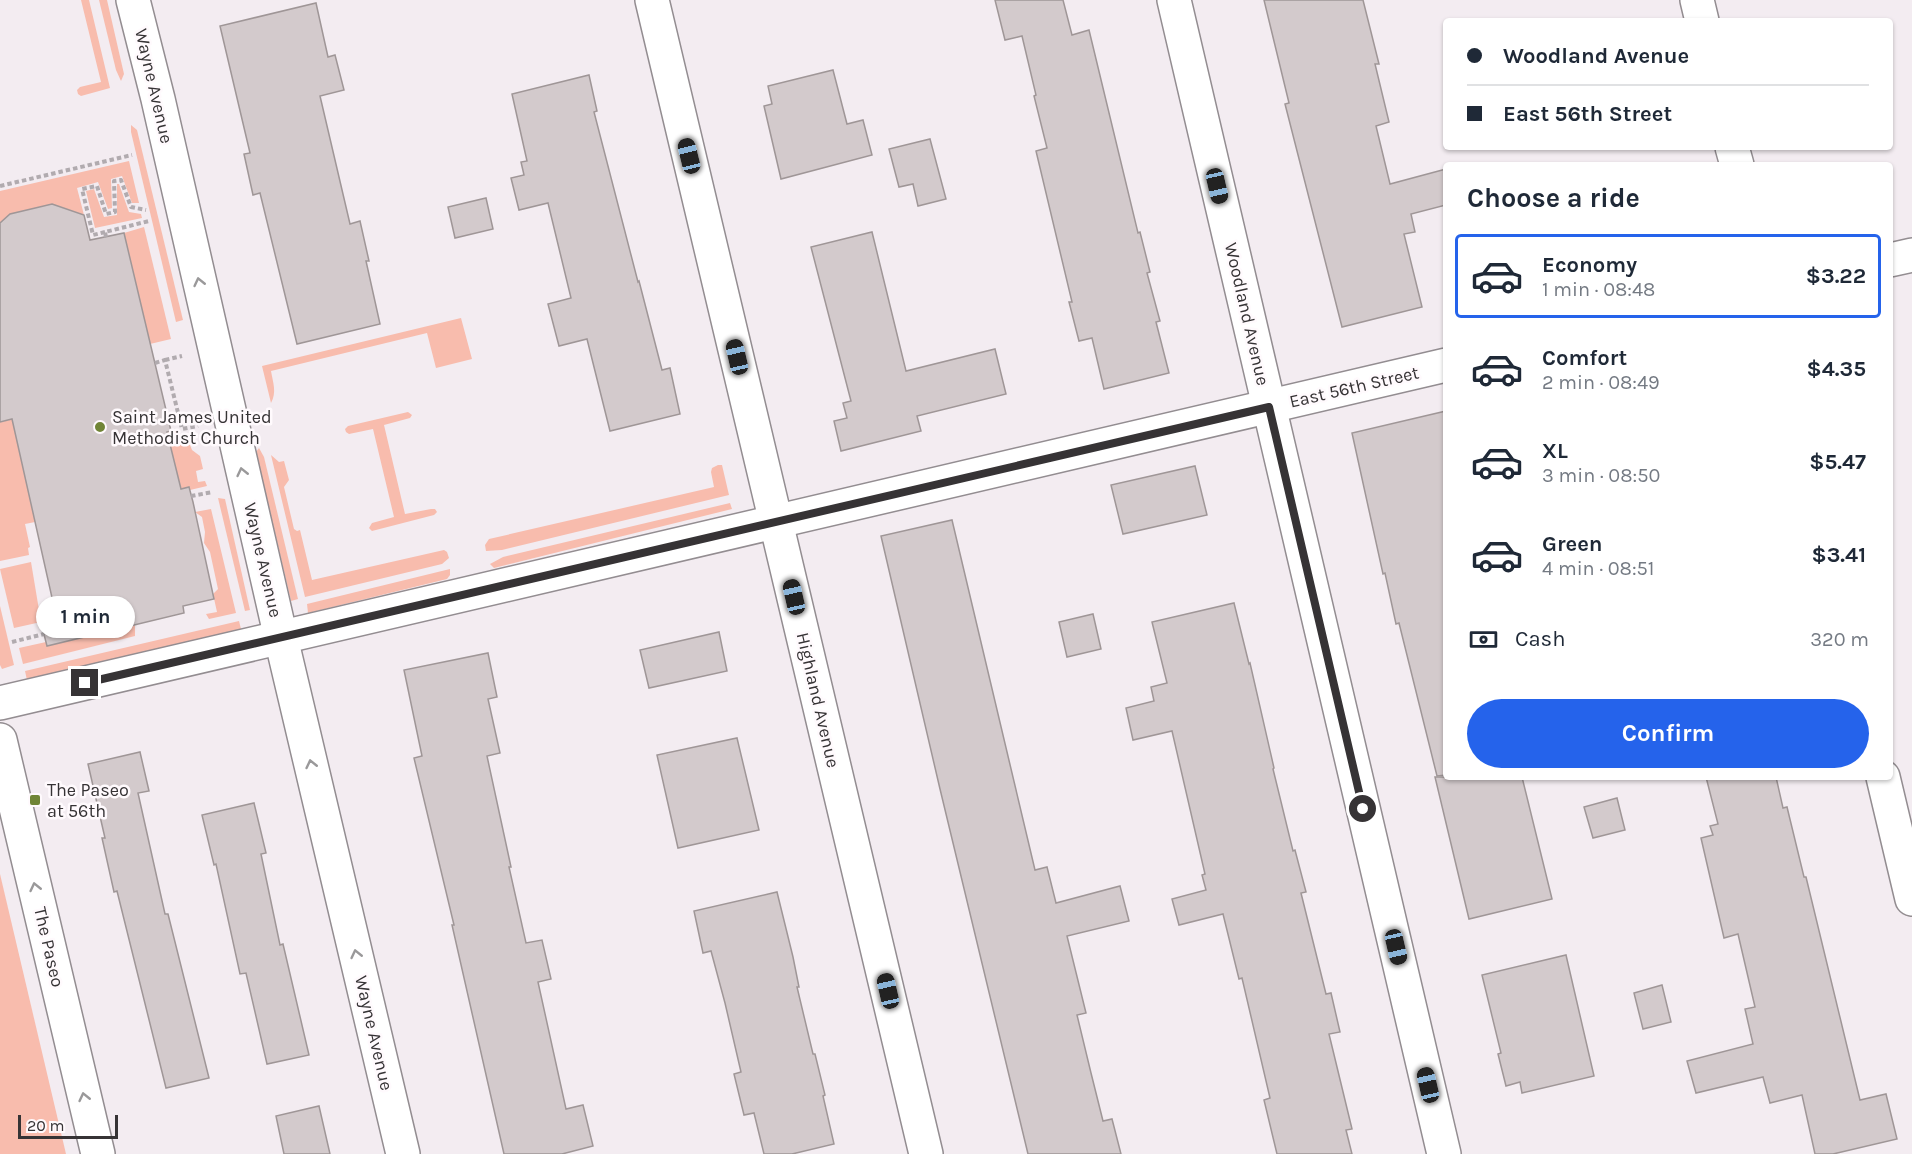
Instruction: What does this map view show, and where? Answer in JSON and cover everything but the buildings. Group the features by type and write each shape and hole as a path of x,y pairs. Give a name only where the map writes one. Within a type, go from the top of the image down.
{"street":[{"name":"Wayne Avenue","path":"133,0 403,1154"},
{"name":"Highland Avenue","path":"652,0 926,1154"},
{"name":"Woodland Avenue","path":"1174,0 1444,1154"},
{"path":"1698,0 1701,18"},
{"path":"1893,259 1912,255"},
{"name":"East 56th Street","path":"0,703 1443,366"},
{"name":"The Paseo","path":"0,740 98,1154"},
{"path":"1884,780 1912,899"}],"path":[{"path":"0,186 132,155"},
{"path":"146,210 131,207 121,180 114,181 115,212 106,214 97,186 82,189 93,235 105,235 148,221"},
{"path":"154,363 178,357"},
{"path":"165,360 182,429 198,426"},
{"path":"191,496 213,492"},
{"path":"12,642 44,634"}],"shaded area":[{"path":"81,0 89,0 110,88 81,96 77,90 80,87 101,82"},
{"path":"99,0 107,0 124,74 121,81 116,70"},
{"path":"131,125 137,130 183,320 176,322 131,132"},
{"path":"129,161 139,203 132,203 122,176 111,179 112,208 108,209 98,182 77,188 84,215 52,204 10,214 0,223 0,191"},
{"path":"117,184 119,184 129,212 141,214 142,218 95,228 86,191 94,189 104,217 117,215"},
{"path":"144,227 171,339 150,344 124,233"},
{"path":"461,318 472,359 436,368 427,333 271,371 274,391 271,403 262,366"},
{"path":"408,412 412,415 410,418 384,425 405,514 431,509 437,512 434,515 372,531 369,528 372,523 394,517 373,429 349,434 345,429 348,426"},
{"path":"28,416 49,513 34,517 35,522 25,524 30,547 28,548 29,555 0,561 0,422"},
{"path":"176,431 179,437 188,440 192,450 200,456 203,469 196,471 198,482 205,481 207,486 190,490 189,487 181,489 167,432"},
{"path":"259,448 264,457 298,599 291,601 256,452"},
{"path":"271,455 279,462 284,461 289,480 284,487 294,529 300,530 312,580 444,550 449,558 442,564 305,597"},
{"path":"722,465 729,495 502,550 486,551 485,545 489,539 714,487 711,472 712,468"},
{"path":"218,498 225,499 250,610 245,611"},
{"path":"730,503 732,509 494,568 490,564 503,557"},
{"path":"211,509 236,613 209,619 206,614 217,612 213,594 218,589 210,552 204,543 205,532 202,517 195,512"},
{"path":"31,562 41,622 14,628 0,569"},
{"path":"450,569 447,579 308,613 307,604"},
{"path":"0,606 14,665 2,669 0,665"},
{"path":"239,621 241,629 27,680 25,671"},
{"path":"135,625 135,636 23,664 19,648 46,642 47,646"},
{"path":"0,874 66,1154 0,1154"}],"place":[{"name":"Saint James United Methodist Church","path":"100,427"},
{"name":"The Paseo at 56th","path":"35,800"}],"route":[{"path":"85,683 1269,407 1363,809"}]}
